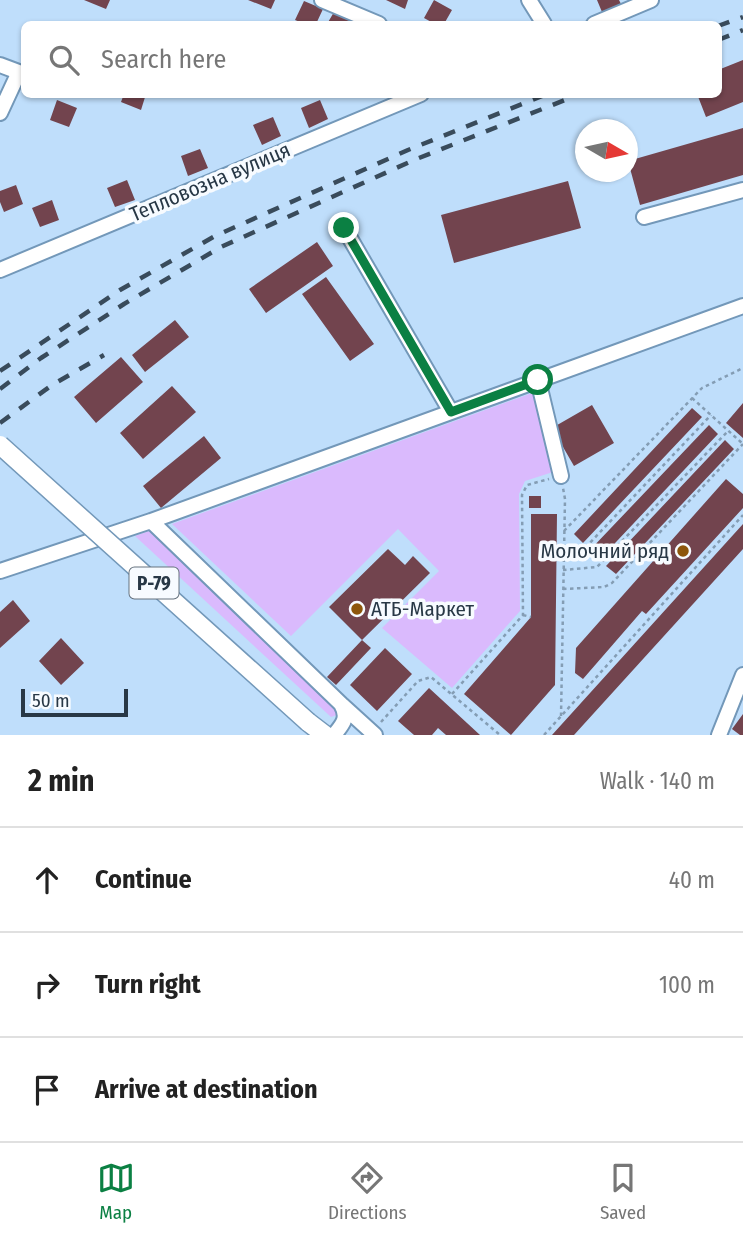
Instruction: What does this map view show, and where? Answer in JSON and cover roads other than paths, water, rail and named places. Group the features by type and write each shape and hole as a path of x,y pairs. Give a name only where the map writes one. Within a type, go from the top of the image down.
{"main road":[{"name":"Р-79","path":"0,445 325,735"}],"street":[{"path":"322,0 372,21"},
{"path":"529,0 542,21"},
{"path":"600,21 629,5 651,0"},
{"path":"0,65 21,73"},
{"path":"0,113 21,75"},
{"name":"Тепловозна вулиця","path":"0,270 411,98"},
{"path":"644,217 743,190"},
{"path":"344,228 451,412"},
{"path":"0,571 151,522 743,306"},
{"path":"538,380 561,476"},
{"path":"151,522 341,704 376,731"},
{"path":"719,735 743,676"},
{"path":"334,735 345,719 341,704"}],"railway":[{"path":"722,25 743,17"},
{"path":"722,38 743,30"},
{"path":"0,371 120,290 215,236 408,150 537,98"},
{"path":"0,389 41,358 124,304 221,247 414,160 570,98"},
{"path":"0,423 52,385 104,355"}],"place":[{"name":"Молочний ряд","path":"683,551"},
{"name":"АТБ-Маркет","path":"357,609"}]}
